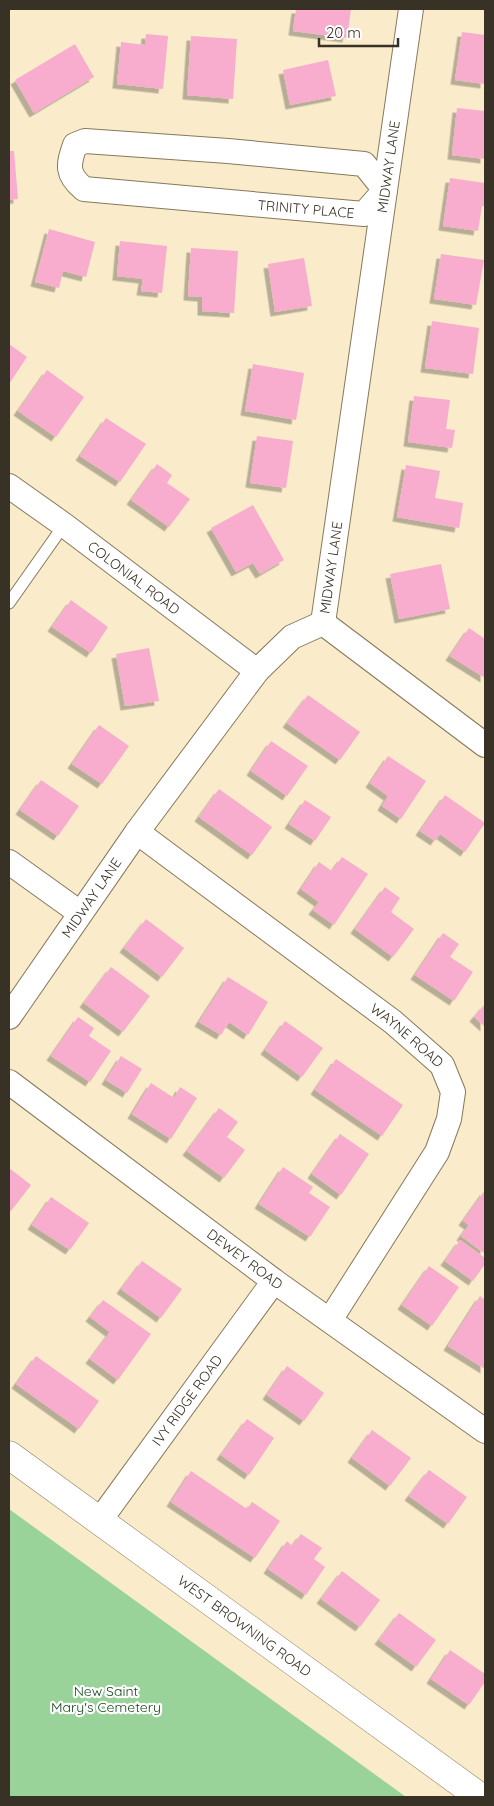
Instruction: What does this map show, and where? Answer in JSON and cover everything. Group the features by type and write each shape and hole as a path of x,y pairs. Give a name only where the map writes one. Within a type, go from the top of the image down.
{"main road":[{"name":"WEST BROWNING ROAD","path":"9,1455 480,1797"}],"street":[{"name":"MIDWAY LANE","path":"9,1017 137,832 257,671 292,637 323,624 411,9"},
{"name":"TRINITY PLACE","path":"85,141 228,151 364,164 385,190 364,214 84,189 73,180 68,164 75,145 85,141"},
{"name":"COLONIAL ROAD","path":"9,486 64,525 257,671"},
{"path":"323,624 485,745"},
{"name":"WAYNE ROAD","path":"137,832 393,1022 442,1065 446,1074 452,1092 449,1119 437,1152 330,1320"},
{"path":"9,862 80,913"},
{"name":"DEWEY ROAD","path":"9,1082 274,1280 485,1431"},
{"name":"IVY RIDGE ROAD","path":"100,1520 274,1280"}],"lane":[{"path":"9,603 64,525"}],"green space":[{"name":"New Saint Mary's Cemetery","path":"9,1509 406,1797 9,1797"}],"building":[{"path":"296,9 351,9 347,38 293,31"},
{"path":"462,32 485,35 485,84 455,80"},
{"path":"146,34 168,36 163,89 117,84 121,42 145,45"},
{"path":"191,36 237,39 233,99 187,95"},
{"path":"75,44 94,77 34,113 15,80"},
{"path":"328,60 336,96 290,105 283,70"},
{"path":"457,108 485,111 485,159 452,155"},
{"path":"9,151 14,151 18,199 9,200"},
{"path":"450,178 485,183 485,206 482,206 478,231 443,226"},
{"path":"49,229 95,242 86,277 63,271 59,288 35,282"},
{"path":"120,241 167,246 162,293 141,291 143,279 117,276"},
{"path":"191,248 238,251 234,313 202,311 202,297 188,296"},
{"path":"441,254 484,260 476,305 434,299"},
{"path":"304,258 312,306 275,312 268,264"},
{"path":"432,321 479,328 473,374 425,368"},
{"path":"9,344 27,357 9,384"},
{"path":"253,364 304,373 296,420 245,411"},
{"path":"47,370 84,397 56,437 18,411"},
{"path":"414,396 450,400 446,429 455,430 452,448 408,442"},
{"path":"106,418 146,444 120,482 80,456"},
{"path":"257,436 293,441 286,488 250,483"},
{"path":"157,464 172,475 167,483 190,499 169,527 131,500"},
{"path":"406,465 440,471 435,498 463,503 459,528 397,517"},
{"path":"253,505 284,560 260,574 253,563 236,572 211,528"},
{"path":"441,564 450,609 399,619 390,574"},
{"path":"71,600 108,627 91,653 52,627"},
{"path":"469,628 485,639 485,678 450,656"},
{"path":"149,648 159,701 125,706 116,654"},
{"path":"308,695 360,732 340,760 287,723"},
{"path":"99,725 129,746 102,784 72,764"},
{"path":"271,741 308,766 287,796 251,771"},
{"path":"388,756 426,781 401,819 382,806 388,796 370,783"},
{"path":"41,780 79,806 58,836 20,810"},
{"path":"219,789 272,827 252,855 199,817"},
{"path":"445,795 485,823 465,852 440,834 435,841 420,831"},
{"path":"305,800 331,817 315,841 289,824"},
{"path":"342,857 368,874 334,925 313,910 319,902 301,889 319,862 332,871"},
{"path":"385,887 400,898 391,912 414,929 393,957 355,929"},
{"path":"146,919 184,948 162,977 124,948"},
{"path":"443,933 459,944 450,957 473,972 454,1001 415,975"},
{"path":"111,967 150,996 123,1032 84,1003"},
{"path":"228,977 268,1002 248,1035 229,1022 221,1035 199,1022"},
{"path":"485,1004 485,1027 474,1017"},
{"path":"78,1017 94,1028 89,1036 111,1051 90,1082 51,1056"},
{"path":"285,1021 323,1048 302,1077 265,1050"},
{"path":"121,1056 142,1069 127,1093 106,1080"},
{"path":"336,1059 403,1105 382,1136 315,1090"},
{"path":"151,1083 174,1098 180,1087 197,1098 171,1139 132,1114"},
{"path":"219,1108 238,1122 227,1137 245,1150 224,1178 187,1151"},
{"path":"340,1134 369,1154 341,1195 312,1174"},
{"path":"283,1167 313,1187 309,1193 330,1207 310,1237 259,1204"},
{"path":"9,1168 31,1185 11,1211 9,1209"},
{"path":"485,1190 485,1254 461,1236 469,1225 463,1221"},
{"path":"51,1197 89,1223 70,1250 32,1225"},
{"path":"460,1240 485,1258 485,1264 473,1281 445,1261"},
{"path":"142,1261 182,1289 161,1318 121,1289"},
{"path":"429,1266 459,1287 432,1326 402,1305"},
{"path":"480,1296 485,1300 485,1369 448,1346"},
{"path":"103,1300 151,1334 118,1380 90,1359 110,1332 90,1317"},
{"path":"36,1356 99,1401 79,1429 16,1384"},
{"path":"287,1366 324,1393 304,1421 267,1395"},
{"path":"247,1419 274,1438 249,1475 221,1455"},
{"path":"372,1430 411,1458 390,1486 352,1458"},
{"path":"429,1470 467,1497 448,1524 409,1496"},
{"path":"191,1471 247,1509 252,1502 280,1521 255,1558 171,1502"},
{"path":"301,1534 322,1548 314,1559 325,1567 306,1595 268,1569 287,1541 292,1546"},
{"path":"342,1571 380,1600 360,1627 321,1599"},
{"path":"399,1613 436,1640 416,1667 379,1640"},
{"path":"450,1650 485,1674 485,1682 469,1705 431,1679"}]}
